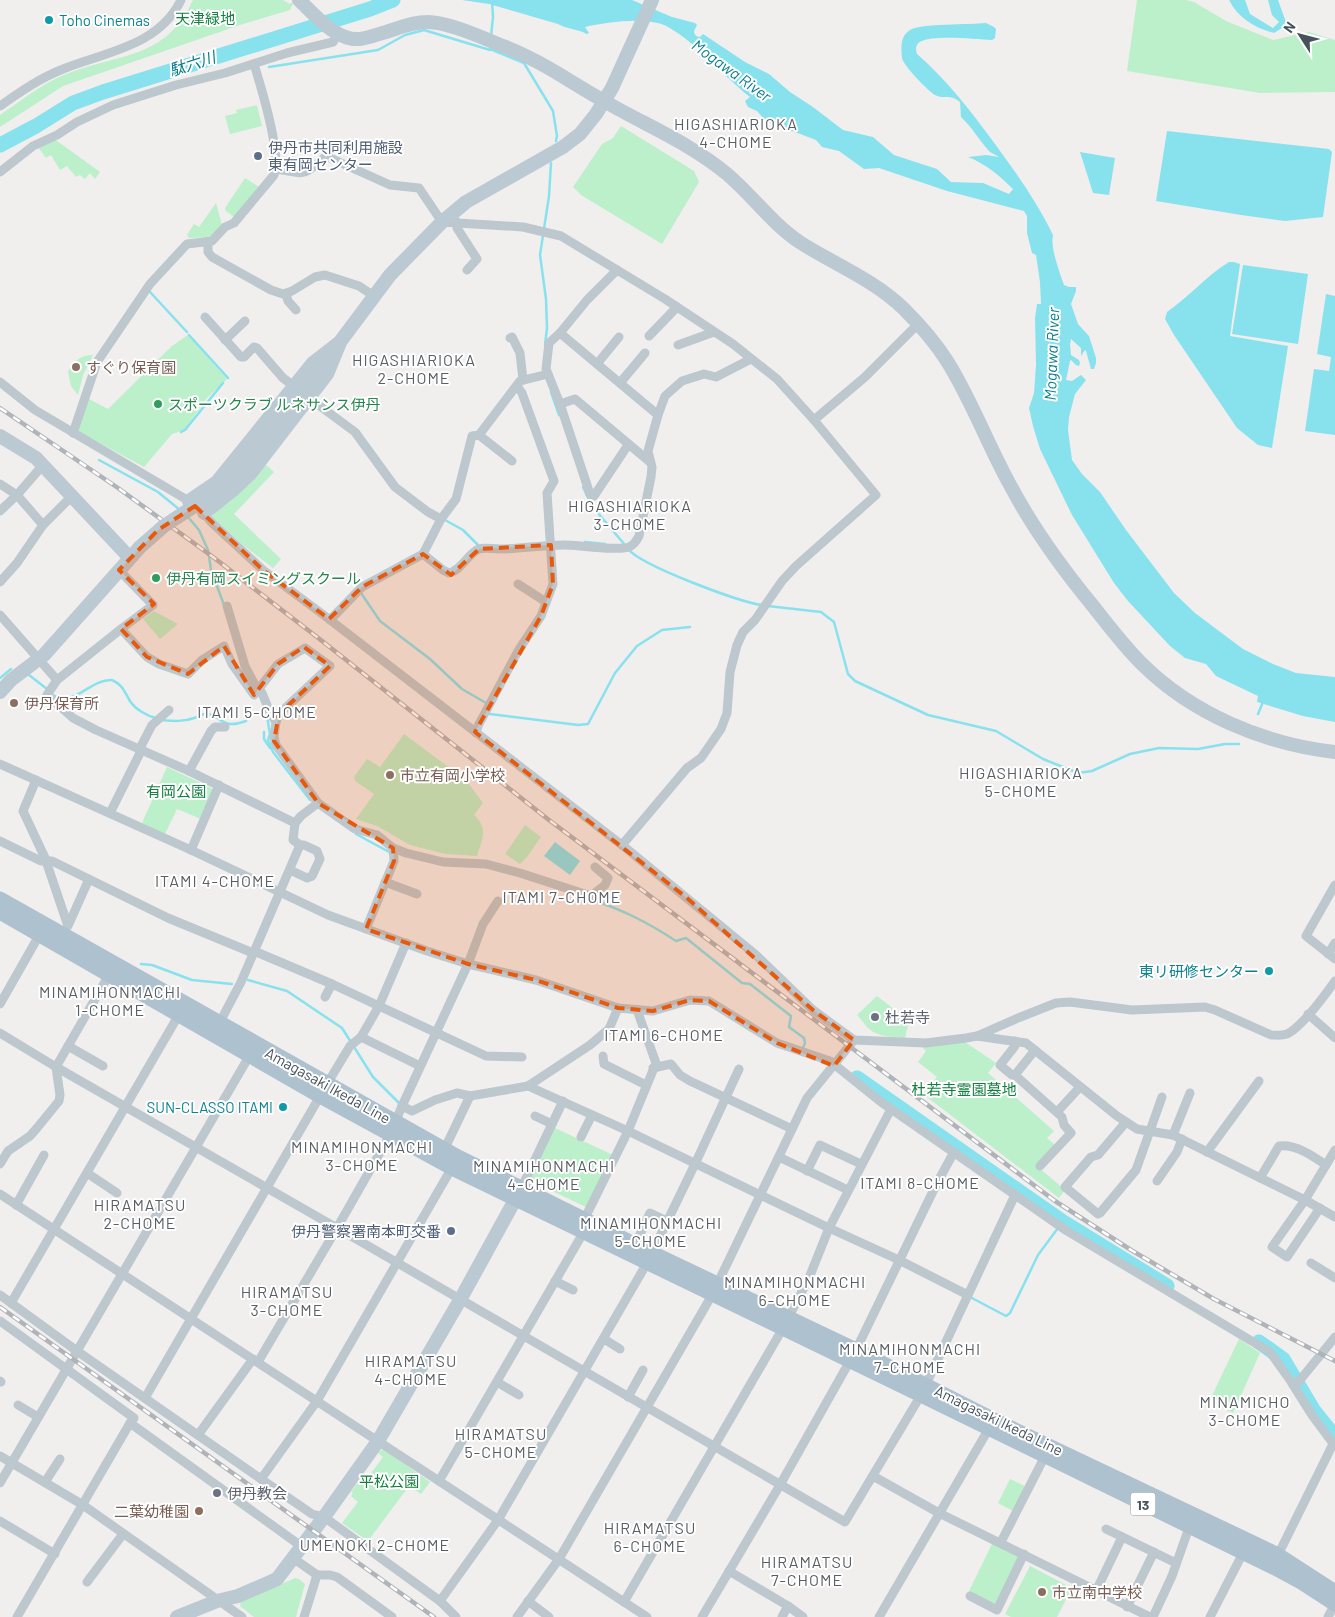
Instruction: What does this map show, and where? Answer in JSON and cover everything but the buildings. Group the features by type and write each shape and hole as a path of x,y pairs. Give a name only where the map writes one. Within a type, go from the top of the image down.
{"main road":[{"name":"Amagasaki Ikeda Line","path":"0,898 43,929 392,1128 519,1194 649,1258 1192,1521 1242,1553 1301,1582 1335,1604"},
{"name":"Amagasaki Ikeda Line","path":"0,912 43,929 66,930 112,969"},
{"name":"Amagasaki Ikeda Line","path":"183,1009 220,1022 253,1049"},
{"name":"Amagasaki Ikeda Line","path":"585,1225 635,1245 649,1258"},
{"name":"Amagasaki Ikeda Line","path":"991,1424 1045,1456 1192,1521 1278,1555 1335,1592"}],"street":[{"path":"0,106 29,86 56,72 147,38 168,20 181,0"},
{"path":"0,692 11,680 44,655 129,557 164,526 234,478 265,441 390,275 442,222 466,202 570,142 587,126 612,88 652,0"},
{"path":"299,1 335,31 351,38 361,39 414,23 434,22 459,29 524,54 544,64 604,102 671,138 720,169 784,230 802,243 842,265 881,290 901,306 918,324 948,363 1008,482 1036,530 1063,570 1141,663 1164,684 1222,720 1281,742 1335,752"},
{"path":"0,172 33,146 113,105 176,85 225,74 287,53 332,42 335,31"},
{"path":"73,433 97,362 150,284 188,244 193,242 208,243 225,227 238,220 270,181 276,169 273,142 254,64"},
{"path":"276,169 302,173 310,171 325,157 328,157 390,184 419,188 442,222"},
{"path":"442,222 523,227 561,236 677,307 777,379 814,420 876,495 796,566 782,581 755,620 749,624 737,645 730,672 726,713 721,729 702,758 687,768 622,845"},
{"path":"457,222 457,228 478,259 467,270"},
{"path":"208,243 208,252 212,257 271,290 286,294 315,277 325,275 359,286 374,296"},
{"path":"617,270 587,300 550,343 546,369 560,404 590,494 594,496 628,446"},
{"path":"286,294 288,301 296,310"},
{"path":"649,336 677,307"},
{"path":"206,317 241,357 257,348 283,378 294,386"},
{"path":"225,340 245,321"},
{"path":"814,420 865,377 918,324"},
{"path":"678,345 714,332"},
{"path":"560,333 658,415"},
{"path":"476,733 518,651 541,616 553,584 548,493 554,481 522,392 520,383 520,352 512,337 510,338"},
{"path":"597,364 619,337"},
{"path":"189,501 217,482 313,363 340,342"},
{"path":"204,513 250,474 327,374 340,342"},
{"path":"620,383 645,353"},
{"path":"423,554 443,570 450,573 455,571 479,549 551,545 627,548 635,543 639,536 651,477 652,467 648,451 665,396 682,381 704,374 716,377 751,359"},
{"path":"479,436 520,383 548,374"},
{"path":"0,382 35,410 189,501 263,570 622,845 756,955 814,1010 854,1040 926,1043 977,1036 1026,1043 1117,1116 1137,1129 1173,1134 1335,1217"},
{"path":"309,398 355,432 377,464 396,486 425,510 441,518"},
{"path":"560,404 575,399 628,446 650,462"},
{"path":"0,436 31,454 43,465 129,557"},
{"path":"330,620 362,587 423,554 441,518 456,499 472,436 479,436 512,461"},
{"path":"0,511 43,465"},
{"path":"0,484 17,495 43,525"},
{"path":"0,582 17,563 43,525 71,497"},
{"path":"118,570 153,605 57,680 47,695 73,718 219,785 295,823"},
{"path":"518,584 546,602"},
{"path":"227,606 245,666 276,722"},
{"path":"0,615 57,680"},
{"path":"121,629 147,657 159,664 188,674 202,660 224,646 232,664 254,695 278,664 305,648 330,666 281,712 276,722 274,737 276,745 318,803 355,829 377,835 393,852 406,853 443,862 486,864 591,896 605,886 608,878 595,867"},
{"path":"110,813 150,728 169,710"},
{"path":"190,772 211,731 216,727 225,727"},
{"path":"0,764 191,850 328,915 366,929 468,964 536,980 618,1008 653,1011 690,1000 708,1001 777,1043 830,1061 891,1109 1067,1231 1270,1352 1334,1444 1278,1555"},
{"path":"36,780 22,811 45,861 66,930"},
{"path":"191,850 219,785"},
{"path":"290,870 307,878 312,876 320,859 318,851 300,845 293,840 295,823 318,803"},
{"path":"0,841 41,861 52,861 168,918 332,984 486,1056 522,1057"},
{"path":"220,1022 241,982 300,845"},
{"path":"366,929 385,882 393,852"},
{"path":"66,930 89,879"},
{"path":"385,882 417,894"},
{"path":"1335,885 1306,936 1332,956 1335,943"},
{"path":"198,1435 255,1360 337,1228 392,1128 420,1066 437,1034 468,964 483,924 498,901"},
{"path":"0,1004 43,929"},
{"path":"145,1398 350,1046 361,1037 379,1006 406,943"},
{"path":"0,1164 8,1151 30,1136 59,1101 56,1067 112,969"},
{"path":"977,1036 1056,1003 1070,1002 1132,1010 1205,1007 1271,1035 1278,1036 1296,1028 1335,981"},
{"path":"325,997 332,984"},
{"path":"402,1106 412,1111 435,1100 457,1094 470,1096 528,1086 590,1045 609,1029 618,1008"},
{"path":"11,1303 183,1009"},
{"path":"439,1481 555,1281 585,1225 628,1132 656,1062 637,1010"},
{"path":"1308,1014 1335,1038"},
{"path":"0,1033 844,1522 923,1390 1015,1195"},
{"path":"361,1037 420,1066"},
{"path":"517,1617 560,1559 715,1289 807,1098 854,1040"},
{"path":"1015,1041 1014,1046 1000,1064 1012,1075 1016,1074 1057,1112 1071,1133 1040,1166"},
{"path":"68,1046 103,1066"},
{"path":"0,1483 253,1049"},
{"path":"1016,1074 1035,1050"},
{"path":"603,1056 604,1064 646,1086"},
{"path":"653,1068 671,1064 680,1075 792,1129"},
{"path":"440,1601 498,1520 604,1339 668,1221 739,1069"},
{"path":"1207,1152 1259,1081"},
{"path":"528,1086 592,1114 760,1196 900,1260 968,1295"},
{"path":"1057,1112 1080,1087"},
{"path":"1173,1134 1190,1093"},
{"path":"261,1479 317,1401 398,1263 451,1159 470,1096"},
{"path":"1126,1122 1098,1155 1091,1157 1064,1187 1098,1214 1136,1170 1162,1097"},
{"path":"177,1617 217,1601 238,1596 277,1579 324,1517 378,1441 460,1300 519,1194 563,1101"},
{"path":"624,1602 785,1323 809,1278 829,1228 891,1109"},
{"path":"581,1137 592,1114"},
{"path":"535,1116 552,1124"},
{"path":"1157,1181 1177,1152 1182,1139"},
{"path":"807,1171 820,1145 861,1164"},
{"path":"1260,1178 1279,1146 1287,1145 1303,1151 1326,1165"},
{"path":"1320,1208 1287,1257 1272,1247 1305,1200 1335,1150"},
{"path":"702,1617 853,1356 954,1152"},
{"path":"16,1205 44,1155"},
{"path":"778,1157 848,1190"},
{"path":"87,1173 117,1193"},
{"path":"0,1194 647,1617"},
{"path":"635,1245 650,1214 668,1221"},
{"path":"1314,1268 1335,1278"},
{"path":"555,1281 573,1290"},
{"path":"0,1295 77,1351 312,1514 324,1517 440,1601 456,1617"},
{"path":"0,1323 67,1368 134,1418 17,1617"},
{"path":"1293,1384 1300,1380 1335,1337"},
{"path":"604,1339 620,1348"},
{"path":"1326,1349 1335,1353"},
{"path":"628,1397 643,1370"},
{"path":"497,1382 519,1395"},
{"path":"18,1405 38,1417"},
{"path":"130,1423 297,1552 317,1575 337,1577 392,1617"},
{"path":"880,1617 991,1424"},
{"path":"0,1456 83,1505 242,1617"},
{"path":"1001,1542 1045,1456"},
{"path":"45,1482 60,1459"},
{"path":"873,1476 939,1513 1001,1542 1128,1607 1152,1617 1172,1576 1192,1521"},
{"path":"0,1521 55,1554"},
{"path":"1106,1529 1176,1563"},
{"path":"92,1579 123,1534"},
{"path":"1096,1591 1122,1537"},
{"path":"1128,1607 1154,1552"},
{"path":"1210,1617 1242,1553"},
{"path":"970,1596 997,1610 1024,1554"},
{"path":"729,1571 788,1606 802,1617"},
{"path":"304,1617 317,1575"},
{"path":"528,1602 549,1617"},
{"path":"1328,1617 1335,1604"},
{"path":"782,1617 788,1606"}],"highlighted area":[{"path":"195,506 263,570 329,619 362,587 423,554 451,575 479,549 551,545 553,584 541,616 475,732 687,898 813,1010 854,1040 834,1066 777,1043 709,1001 690,1000 653,1011 618,1008 536,980 468,964 366,929 394,861 393,848 318,803 274,741 279,714 330,666 304,647 278,664 254,695 224,646 188,674 147,657 121,629 154,604 119,570 158,530"}],"green space":[{"name":"天津緑地","path":"193,0 283,0 290,4 294,1 290,10 240,25 63,86 0,127 0,115 51,81 69,73 124,57 156,44 170,33 182,19"},
{"path":"1137,0 1186,0 1194,2 1226,21 1273,40 1309,32 1335,40 1335,92 1260,93 1127,71"},
{"path":"257,105 262,126 230,134 225,116 237,113 236,110"},
{"path":"621,126 694,171 699,182 662,244 581,195 573,187 602,144 613,138"},
{"path":"53,138 100,172 95,179 90,173 85,179 80,175 76,177 67,166 60,170 51,155 46,158 38,147"},
{"path":"245,178 259,187 235,218 225,208"},
{"path":"216,203 222,225 210,237 189,238 187,235 194,224 199,227"},
{"name":"スポーツクラブ ルネサンス伊丹","path":"188,335 227,379 207,398 184,430 172,434 144,467 81,433 78,429 87,398 108,409 172,346"},
{"path":"93,355 83,375 78,395 71,386 68,372 78,359"},
{"path":"265,464 274,472 234,514 281,559 273,568 243,545 213,518 213,509"},
{"path":"154,611 178,624 160,639 143,619"},
{"path":"404,734 466,780 483,803 474,815 482,825 483,830 477,856 445,854 410,845 377,826 356,819 374,794 355,781 354,777 367,759 380,767"},
{"name":"有岡公園","path":"167,767 211,788 213,791 201,819 177,809 165,834 142,823"},
{"path":"525,825 541,837 520,864 505,854"},
{"name":"杜若寺","path":"877,996 909,1021 905,1038 876,1033 868,1028 857,1015"},
{"name":"杜若寺霊園墓地","path":"962,1040 996,1063 988,1073 1054,1131 1047,1138 1055,1145 1037,1166 1065,1190 1059,1198 923,1094 937,1077 918,1062 926,1051 922,1047"},
{"path":"555,1128 613,1155 588,1208 529,1180"},
{"path":"1239,1339 1260,1353 1233,1413 1209,1402"},
{"name":"平松公園","path":"381,1450 385,1450 430,1482 421,1494 409,1486 368,1541 342,1523 358,1502 351,1496 353,1493 351,1492 360,1480 364,1483 383,1457 378,1453"},
{"path":"1010,1479 1025,1486 1013,1511 998,1503"},
{"path":"993,1542 1019,1555 997,1606 968,1593"},
{"name":"市立南中学校","path":"1030,1566 1072,1588 1057,1617 1011,1617 1005,1614"},
{"path":"295,1578 305,1584 296,1617 254,1617 240,1606 241,1602"}],"water":[{"name":"Mogawa River","path":"462,0 632,0 672,17 695,23 697,25 694,31 696,36 700,37 703,34 745,62 769,74 790,92 843,130 873,137 894,155 937,169 951,182 983,183 1009,194 1013,189 987,167 968,157 986,155 999,157 989,151 961,117 960,102 953,98 938,96 932,93 916,78 902,58 902,42 904,36 910,30 924,26 986,23 994,27 996,29 995,38 992,40 928,39 918,43 916,52 949,85 968,108 1019,177 1053,235 1054,253 1064,285 1076,287 1071,304 1078,324 1089,336 1096,363 1094,369 1091,369 1086,351 1081,356 1081,348 1071,339 1071,355 1079,360 1080,363 1079,366 1070,361 1066,380 1072,381 1081,375 1086,380 1075,394 1069,417 1068,430 1072,460 1082,474 1100,492 1174,593 1195,613 1243,649 1273,664 1296,673 1335,677 1335,722 1303,716 1257,702 1258,696 1216,676 1206,664 1185,658 1170,646 1128,601 1114,583 1072,515 1040,449 1029,408 1034,393 1036,365 1035,318 1037,304 1041,304 1036,255 1032,253 1027,233 1027,216 1024,211 947,191 879,168 864,169 839,151 822,147 816,140 766,121 757,111 748,107 745,101 750,97 700,51 668,27 650,22 628,21 585,27 589,33 587,34 489,4"},
{"path":"1229,0 1245,0 1250,14 1273,28 1279,22 1272,15 1268,0 1278,0 1287,25 1274,33 1260,28 1242,17"},
{"path":"1167,131 1329,149 1332,152 1323,217 1285,221 1156,201"},
{"path":"1080,152 1115,158 1109,195 1093,193"},
{"path":"1229,262 1240,264 1230,336 1288,346 1272,448 1258,445 1237,428 1165,319 1167,312"},
{"path":"1243,265 1308,274 1298,344 1232,334"},
{"path":"1326,294 1335,296 1335,435 1305,431 1314,369 1329,371 1331,357 1317,354"},
{"path":"555,842 580,861 570,875 544,856"}],"waterway":[{"name":"駄六川","path":"0,145 73,103 370,9 393,0"},
{"path":"491,36 492,0"},
{"path":"269,67 378,50 405,35 424,30 490,50"},
{"path":"490,49 524,63 553,111 556,141"},
{"path":"545,345 547,328 546,299 540,255 549,196 551,163"},
{"path":"150,292 187,332"},
{"path":"189,335 228,378"},
{"path":"181,432 185,430 223,383"},
{"path":"551,392 559,415"},
{"path":"99,460 158,492 180,510"},
{"path":"583,487 592,506 625,545"},
{"path":"188,517 199,530 208,550 211,570 224,605"},
{"path":"445,520 463,530 479,546"},
{"path":"585,542 605,544"},
{"path":"628,549 637,556 670,573 733,597 762,605"},
{"path":"361,593 380,621 430,659 462,689 486,703"},
{"path":"768,606 821,612 834,622 848,674 855,681 928,715 996,731 1043,759 1078,773 1092,771 1130,754 1159,748 1198,749 1225,744 1239,744"},
{"path":"490,714 578,725 588,724 615,673 637,646 662,630 690,627"},
{"path":"0,678 11,669"},
{"path":"29,675 47,689"},
{"path":"53,695 68,698 96,684 112,680 121,686 135,707 145,714 156,718"},
{"path":"1258,714 1263,702"},
{"path":"162,720 186,720 202,714 211,714 226,723 237,724 246,721"},
{"path":"267,716 270,734 268,740 273,752 310,800"},
{"path":"264,732 264,739 270,748"},
{"path":"356,834 391,853"},
{"path":"590,899 634,917 676,941 686,938 742,983 750,984 791,1016 789,1027 804,1038 803,1048"},
{"path":"141,964 152,965 192,980 232,984"},
{"path":"248,980 287,991 342,1028 373,1077 399,1103"},
{"path":"857,1078 1063,1222 1167,1286"},
{"path":"970,1297 1006,1316 1010,1313 1038,1255 1058,1228"},
{"path":"1259,1342 1283,1359 1314,1411 1335,1437"}],"railway":[{"path":"0,408 118,488 213,557 549,820 1055,1201 1131,1250 1214,1299 1335,1361"},
{"path":"0,1307 434,1617"}],"place":[{"name":"Toho Cinemas","path":"49,20"},
{"name":"伊丹市共同利用施設 東有岡センター","path":"258,156"},
{"name":"すぐり保育園","path":"76,367"},
{"name":"スポーツクラブ ルネサンス伊丹","path":"158,404"},
{"name":"伊丹有岡スイミングスクール","path":"156,578"},
{"name":"伊丹保育所","path":"14,703"},
{"name":"市立有岡小学校","path":"390,775"},
{"name":"東リ研修センター","path":"1269,971"},
{"name":"杜若寺","path":"875,1017"},
{"name":"SUN-CLASSO ITAMI","path":"283,1107"},
{"name":"伊丹警察署南本町交番","path":"451,1231"},
{"name":"伊丹教会","path":"217,1493"},
{"name":"二葉幼稚園","path":"199,1511"},
{"name":"市立南中学校","path":"1042,1592"}],"district":[{"name":"HIGASHIARIOKA 4-CHOME","path":"736,132"},
{"name":"HIGASHIARIOKA 2-CHOME","path":"414,368"},
{"name":"HIGASHIARIOKA 3-CHOME","path":"630,514"},
{"name":"ITAMI 5-CHOME","path":"257,711"},
{"name":"HIGASHIARIOKA 5-CHOME","path":"1021,781"},
{"name":"ITAMI 4-CHOME","path":"215,880"},
{"name":"ITAMI 7-CHOME","path":"562,896"},
{"name":"MINAMIHONMACHI 1-CHOME","path":"110,1000"},
{"name":"ITAMI 6-CHOME","path":"664,1034"},
{"name":"MINAMIHONMACHI 3-CHOME","path":"362,1155"},
{"name":"MINAMIHONMACHI 4-CHOME","path":"544,1174"},
{"name":"ITAMI 8-CHOME","path":"920,1182"},
{"name":"HIRAMATSU 2-CHOME","path":"140,1213"},
{"name":"MINAMIHONMACHI 5-CHOME","path":"651,1231"},
{"name":"MINAMIHONMACHI 6-CHOME","path":"795,1290"},
{"name":"HIRAMATSU 3-CHOME","path":"287,1300"},
{"name":"MINAMIHONMACHI 7-CHOME","path":"910,1357"},
{"name":"HIRAMATSU 4-CHOME","path":"411,1369"},
{"name":"MINAMICHO 3-CHOME","path":"1245,1410"},
{"name":"HIRAMATSU 5-CHOME","path":"501,1442"},
{"name":"HIRAMATSU 6-CHOME","path":"650,1536"},
{"name":"UMENOKI 2-CHOME","path":"375,1544"},
{"name":"HIRAMATSU 7-CHOME","path":"807,1570"}]}
